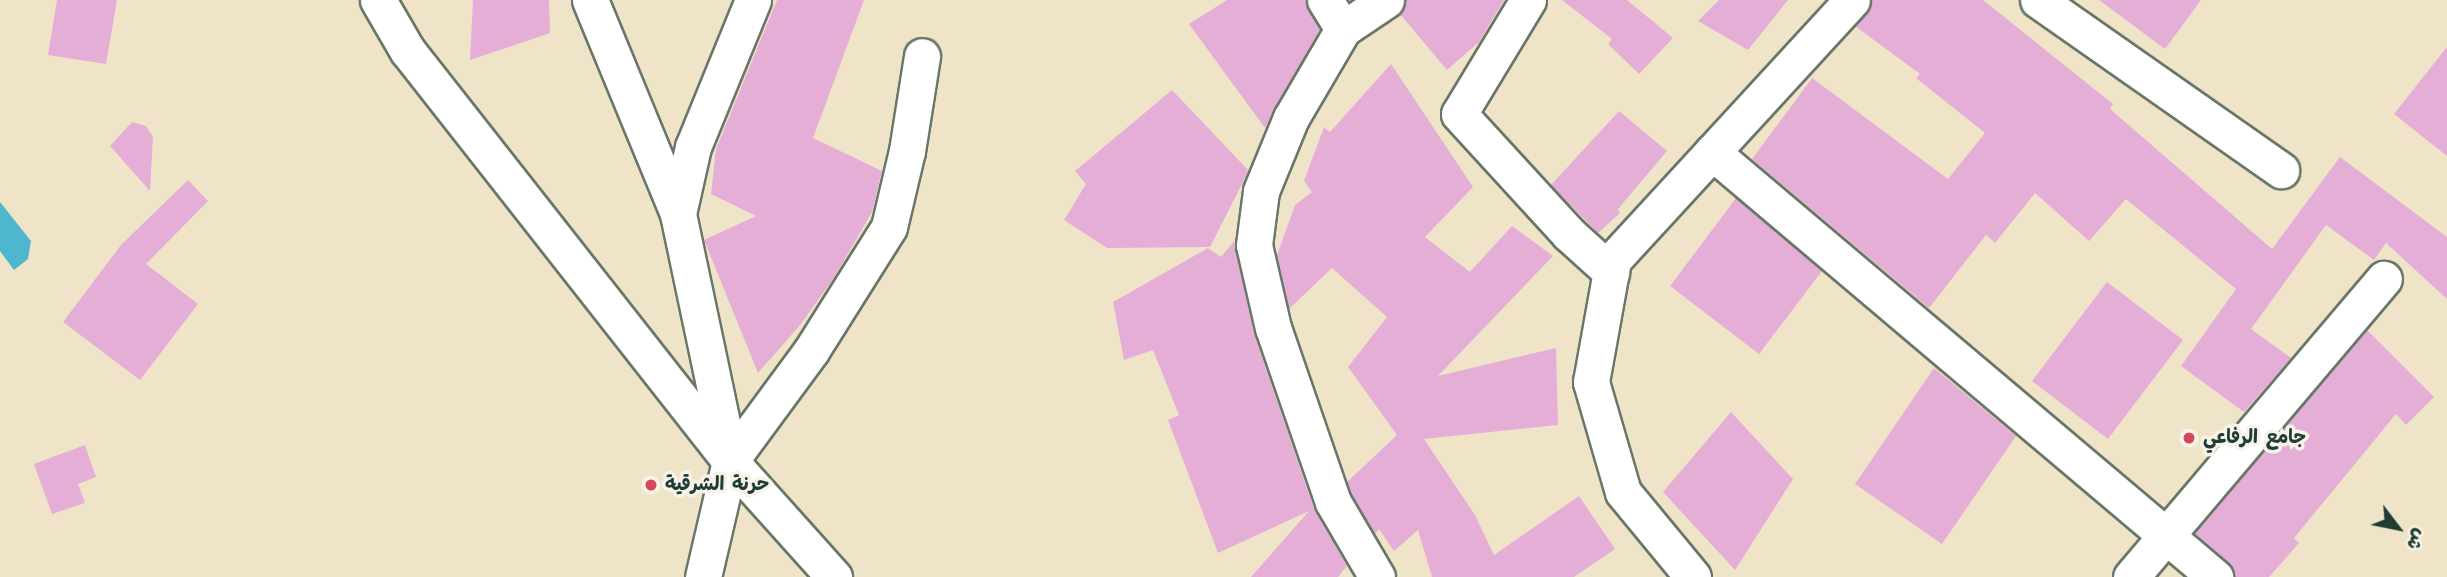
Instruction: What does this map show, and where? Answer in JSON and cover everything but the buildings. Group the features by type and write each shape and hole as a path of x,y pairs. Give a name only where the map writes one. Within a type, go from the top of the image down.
{"street":[{"path":"378,0 407,51 730,461 834,577"},
{"path":"590,0 678,214 730,461"},
{"path":"678,214 693,146 753,0"},
{"path":"1377,577 1333,502 1273,328 1254,245 1261,191 1334,15 1385,0"},
{"path":"1528,0 1459,114 1569,234 1611,272"},
{"path":"1693,577 1623,492 1591,382 1613,260 1852,0"},
{"path":"2038,0 2281,170"},
{"path":"703,577 730,461 811,351 889,227 922,56"},
{"path":"1712,152 2215,577"},
{"path":"2130,577 2384,279"}],"water":[{"path":"0,202 31,241 28,259 14,270 0,251"}],"place":[{"name":"جامع الرفاعي","path":"2189,438"},
{"name":"حرنة الشرقية","path":"651,485"}]}
